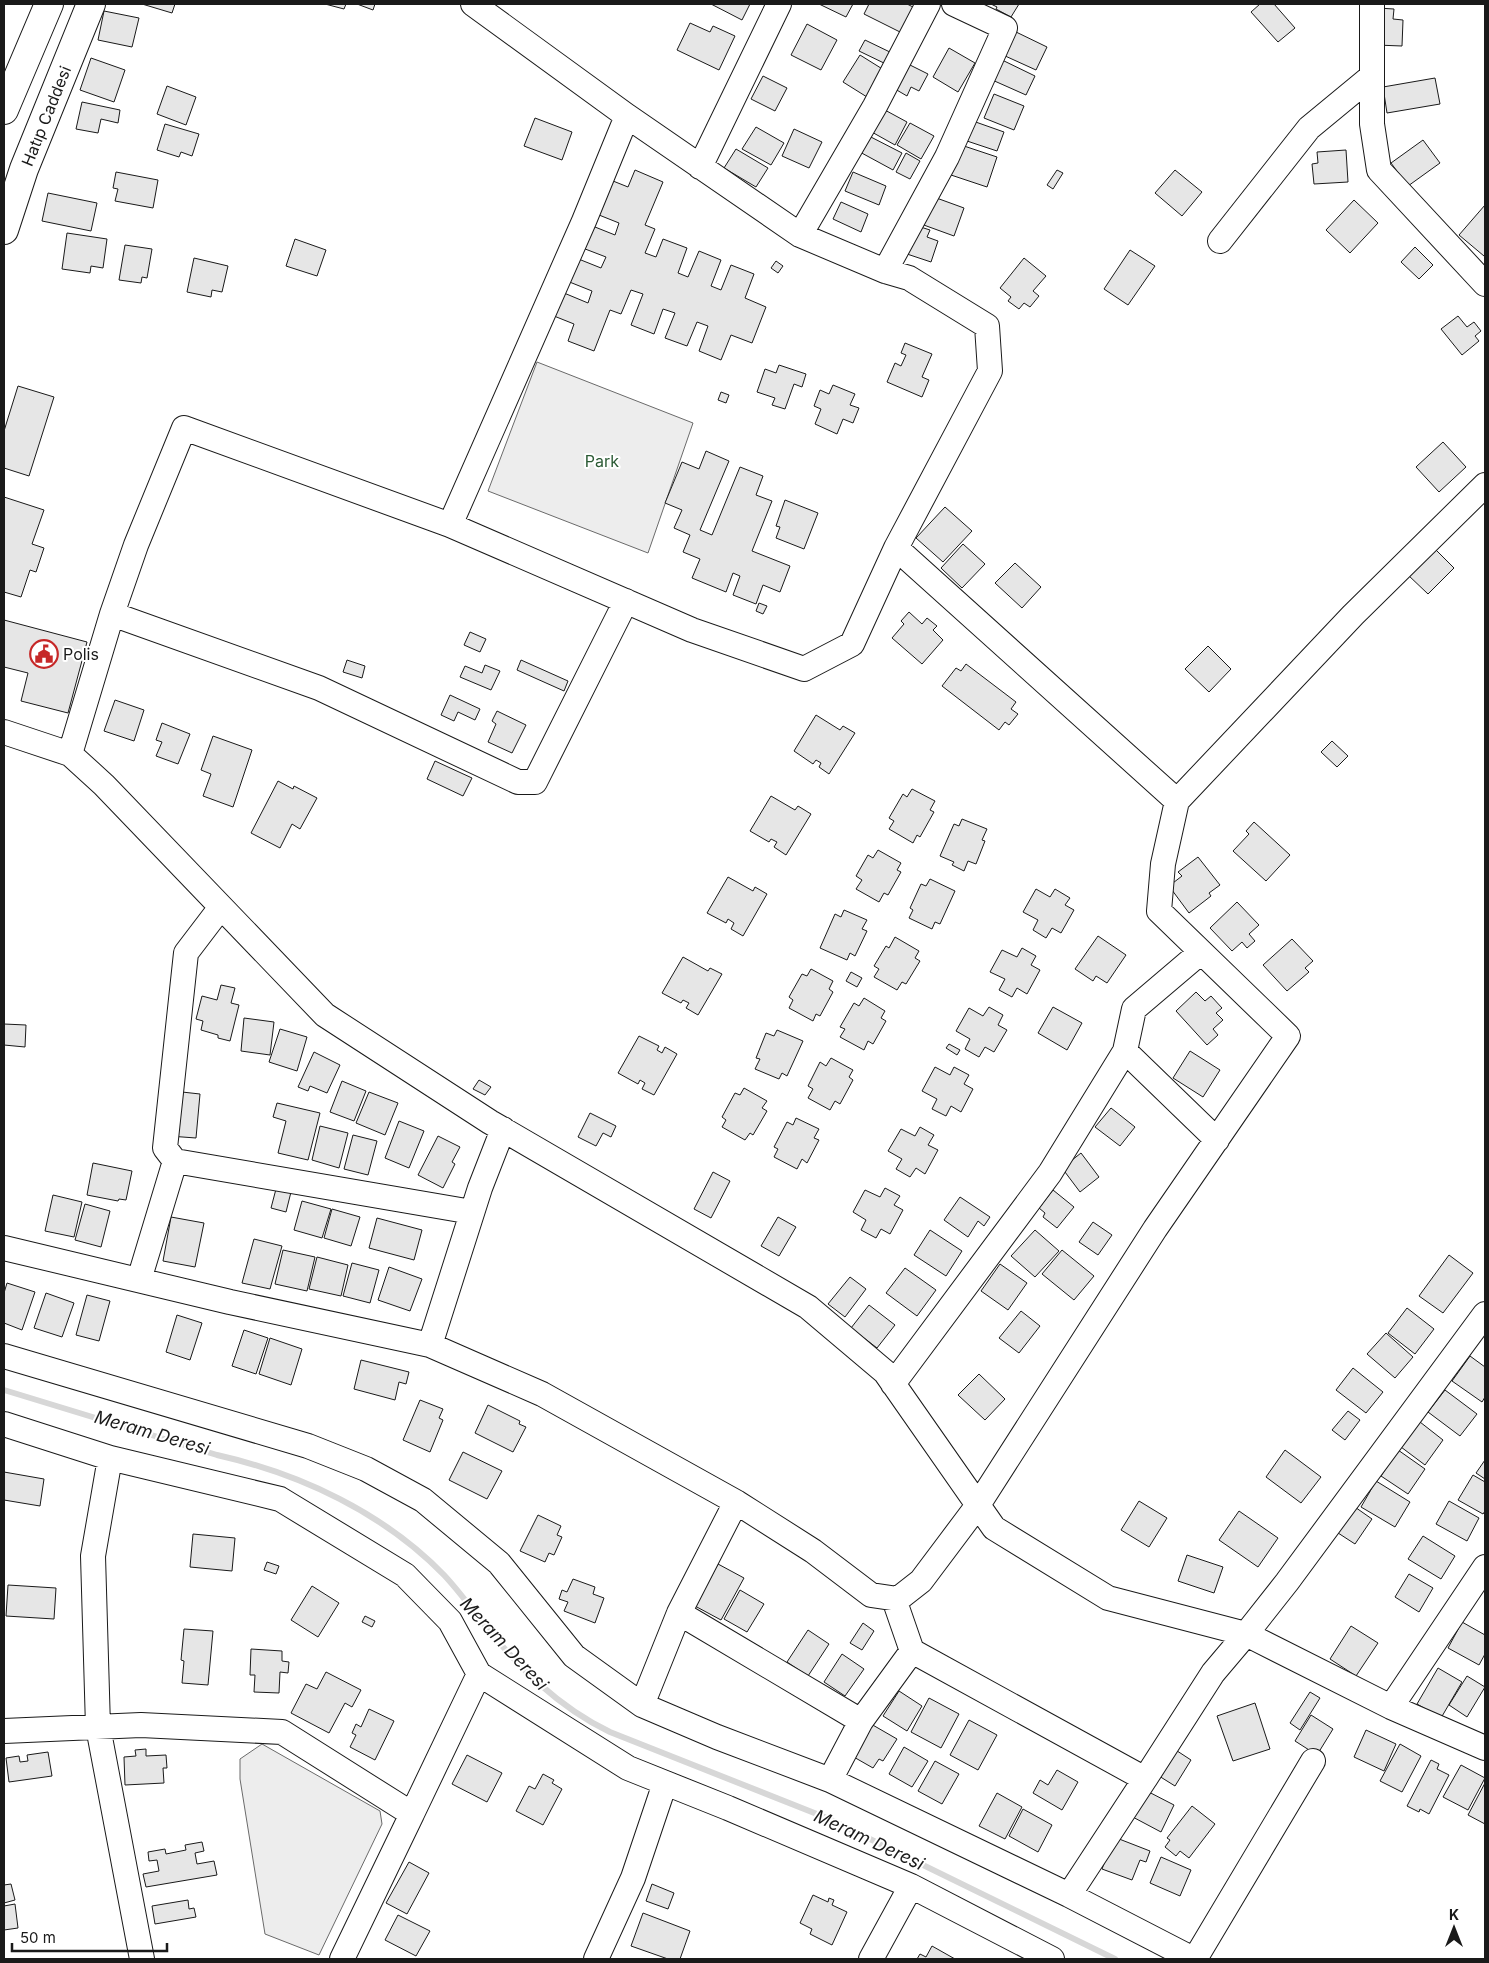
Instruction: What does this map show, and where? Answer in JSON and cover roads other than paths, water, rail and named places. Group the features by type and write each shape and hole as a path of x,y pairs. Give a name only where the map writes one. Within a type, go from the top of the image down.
{"main road":[{"path":"4,110 49,4"},
{"name":"Hatıp Caddesi","path":"4,230 24,169 91,4"}],"street":[{"path":"70,754 112,614 136,544 184,428 450,525 692,630 804,669 852,644 896,548 990,371 987,326 909,278 885,271 800,235 627,116 473,4"},
{"path":"700,167 780,4"},
{"path":"800,235 875,106 928,4"},
{"path":"885,271 947,156 1005,28 954,4"},
{"path":"1372,4 1372,124 1379,170 1485,284"},
{"path":"1220,242 1309,128 1372,76"},
{"path":"450,525 584,221 627,116"},
{"path":"4,1248 230,1302 430,1345 542,1394 736,1502 813,1551 871,1595 898,1599 921,1581 978,1505 1155,1229 1288,1036 1159,911 1163,864 1177,801 1353,615 1485,485"},
{"path":"896,548 1177,801"},
{"path":"112,614 319,688 518,782 535,782 626,601"},
{"path":"4,732 70,754 104,785 325,1015 504,1129 808,1307 885,1372 994,1528 1108,1598 1246,1634 1391,1707 1485,1748"},
{"path":"222,907 186,953 165,1148 175,1161 472,1212"},
{"path":"893,1384 1050,1172 1125,1052 1134,1009 1201,952"},
{"path":"1125,1052 1217,1140"},
{"path":"430,1345 472,1212 504,1129"},
{"path":"139,1280 175,1161"},
{"path":"1069,1895 1213,1673 1246,1634 1485,1314"},
{"path":"4,1356 308,1446 366,1469 423,1500 499,1563 574,1656 642,1705 717,1737 830,1780 1069,1895 1194,1959 1313,1761"},
{"path":"4,1424 110,1458 280,1499 405,1575 450,1621 479,1674 628,1768 911,1886 1052,1959"},
{"path":"110,1458 93,1556 98,1727 142,1959"},
{"path":"642,1705 679,1614 736,1502"},
{"path":"1391,1707 1485,1567"},
{"path":"894,1599 912,1651 1145,1779"},
{"path":"679,1614 860,1721"},
{"path":"830,1780 860,1721 912,1651"},
{"path":"342,1959 479,1674"},
{"path":"4,1731 141,1725 282,1732 412,1814"},
{"path":"596,1959 633,1878 665,1783"},
{"path":"871,1959 911,1886"}],"waterway":[{"name":"Meram Deresi","path":"4,1390 279,1473 339,1499 368,1515 420,1553 444,1575 496,1639 525,1670 556,1698 591,1722 610,1732 827,1818 1115,1959"}],"place":[{"name":"Polis","path":"44,654"}],"park label":[{"name":"Park","path":"602,461"}]}
